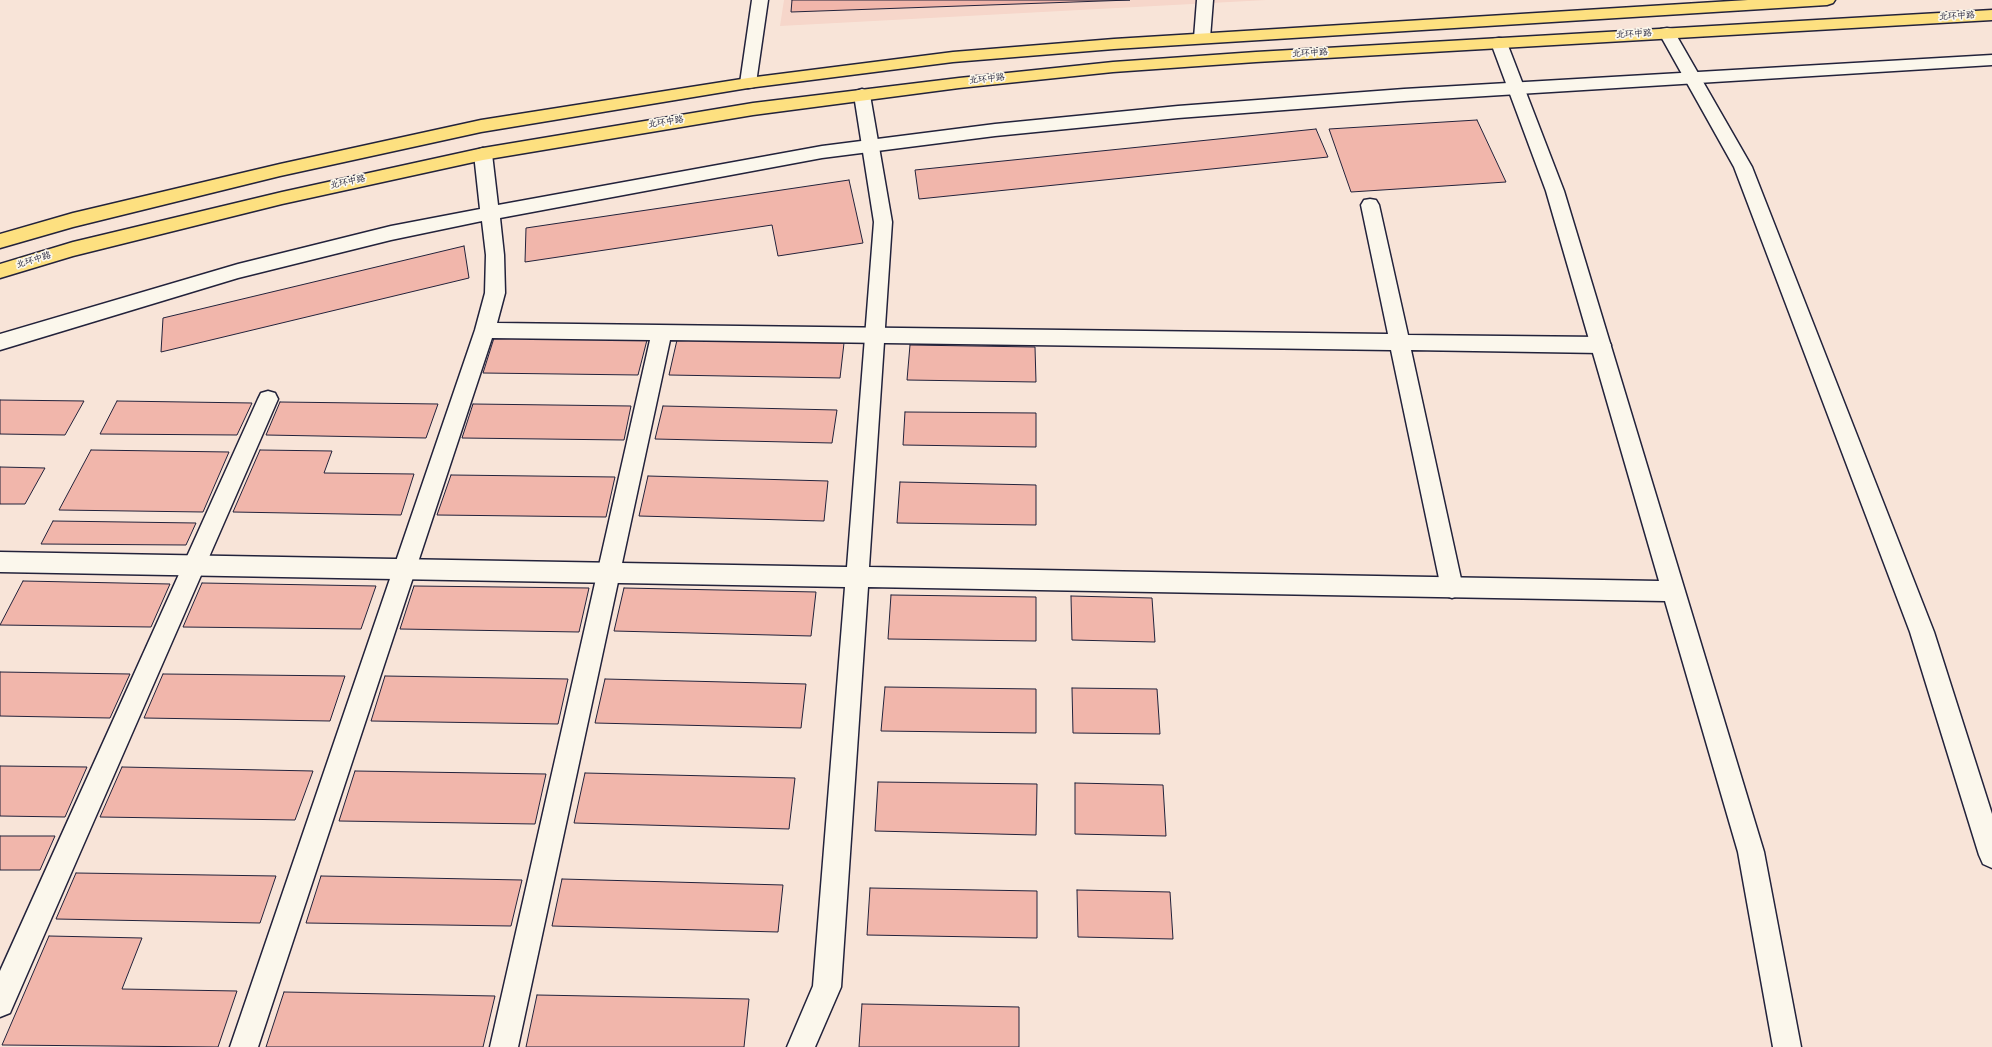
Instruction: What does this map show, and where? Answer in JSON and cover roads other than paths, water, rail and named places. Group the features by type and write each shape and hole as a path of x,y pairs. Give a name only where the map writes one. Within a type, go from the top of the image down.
{"main road":[{"path":"0,241 73,220 280,170 473,128 748,83 953,57 1202,38 1827,0"},
{"name":"北环中路","path":"0,271 73,249 282,198 483,154 753,109 959,83 1114,67 1667,33 1992,15"}],"street":[{"path":"748,83 760,0"},
{"path":"1202,38 1205,0"},
{"path":"1667,33 1743,167 1922,632 1992,854"},
{"path":"1499,43 1555,191 1751,852 1787,1047"},
{"path":"0,342 238,271 391,233 605,191 822,152 995,130 1170,112 1992,60"},
{"path":"801,1047 826,987 883,222 862,95"},
{"path":"244,1047 485,330 495,293 495,255 483,154"},
{"path":"1370,205 1452,588"},
{"path":"485,330 875,334 1601,345"},
{"path":"504,1047 662,332"},
{"path":"0,1002 268,400"},
{"path":"0,562 609,574 1673,591"}]}
